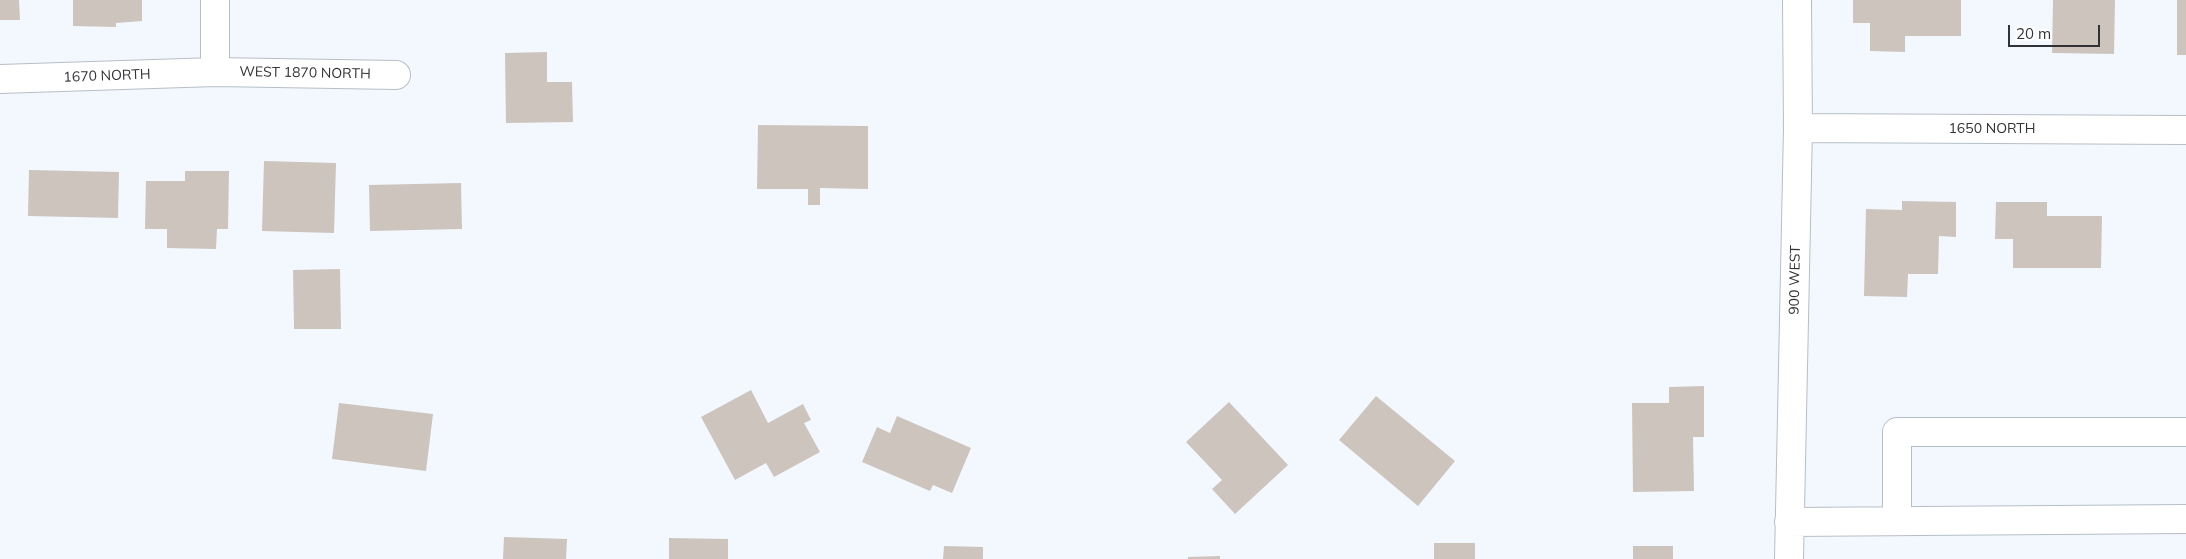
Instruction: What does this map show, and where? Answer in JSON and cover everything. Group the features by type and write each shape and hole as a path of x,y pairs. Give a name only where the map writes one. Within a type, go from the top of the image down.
{"street":[{"path":"215,0 215,72"},
{"name":"900 WEST","path":"1789,559 1798,128 1797,0"},
{"name":"WEST 1870 NORTH","path":"215,72 396,74"},
{"name":"1670 NORTH","path":"0,79 215,72"},
{"name":"1650 NORTH","path":"1798,128 2186,130"},
{"path":"1897,521 1897,432 2186,432"},
{"path":"1789,522 2186,519"}],"building":[{"path":"0,0 19,0 20,20 0,20"},
{"path":"73,0 142,0 142,21 116,23 116,27 73,26"},
{"path":"1853,0 1961,0 1961,36 1905,36 1905,52 1870,51 1870,23 1853,23"},
{"path":"2053,0 2115,0 2114,54 2052,53"},
{"path":"2177,0 2186,0 2186,55 2177,55"},
{"path":"547,52 547,82 572,82 573,122 506,123 505,53"},
{"path":"758,125 868,126 868,189 820,188 820,205 808,205 808,189 757,189"},
{"path":"264,161 336,163 334,233 262,231"},
{"path":"29,170 119,172 118,218 28,216"},
{"path":"185,171 229,171 228,229 217,229 216,249 167,248 167,229 145,229 146,181 185,181"},
{"path":"461,183 462,229 370,231 369,185"},
{"path":"1902,201 1956,202 1956,237 1939,236 1938,274 1908,274 1907,297 1864,296 1866,209 1902,210"},
{"path":"1996,202 2047,202 2047,216 2102,216 2101,268 2013,268 2013,239 1995,239"},
{"path":"340,269 341,329 294,329 293,270"},
{"path":"1704,386 1704,437 1693,437 1694,491 1633,492 1632,403 1669,403 1669,387"},
{"path":"751,390 768,423 803,404 811,420 804,423 820,452 774,477 766,463 735,480 701,417"},
{"path":"1376,396 1455,461 1418,506 1339,440"},
{"path":"1229,402 1288,465 1235,514 1212,489 1222,480 1186,442"},
{"path":"339,403 433,414 426,471 332,459"},
{"path":"897,416 971,448 952,493 933,485 930,491 862,462 877,427 890,433"},
{"path":"504,537 567,539 566,559 503,559"},
{"path":"669,538 728,539 728,559 669,559"},
{"path":"1434,543 1475,543 1475,559 1434,559"},
{"path":"944,546 983,547 983,559 943,559"},
{"path":"1633,546 1673,546 1673,559 1633,559"},
{"path":"1220,556 1220,559 1188,559 1188,557"}]}
